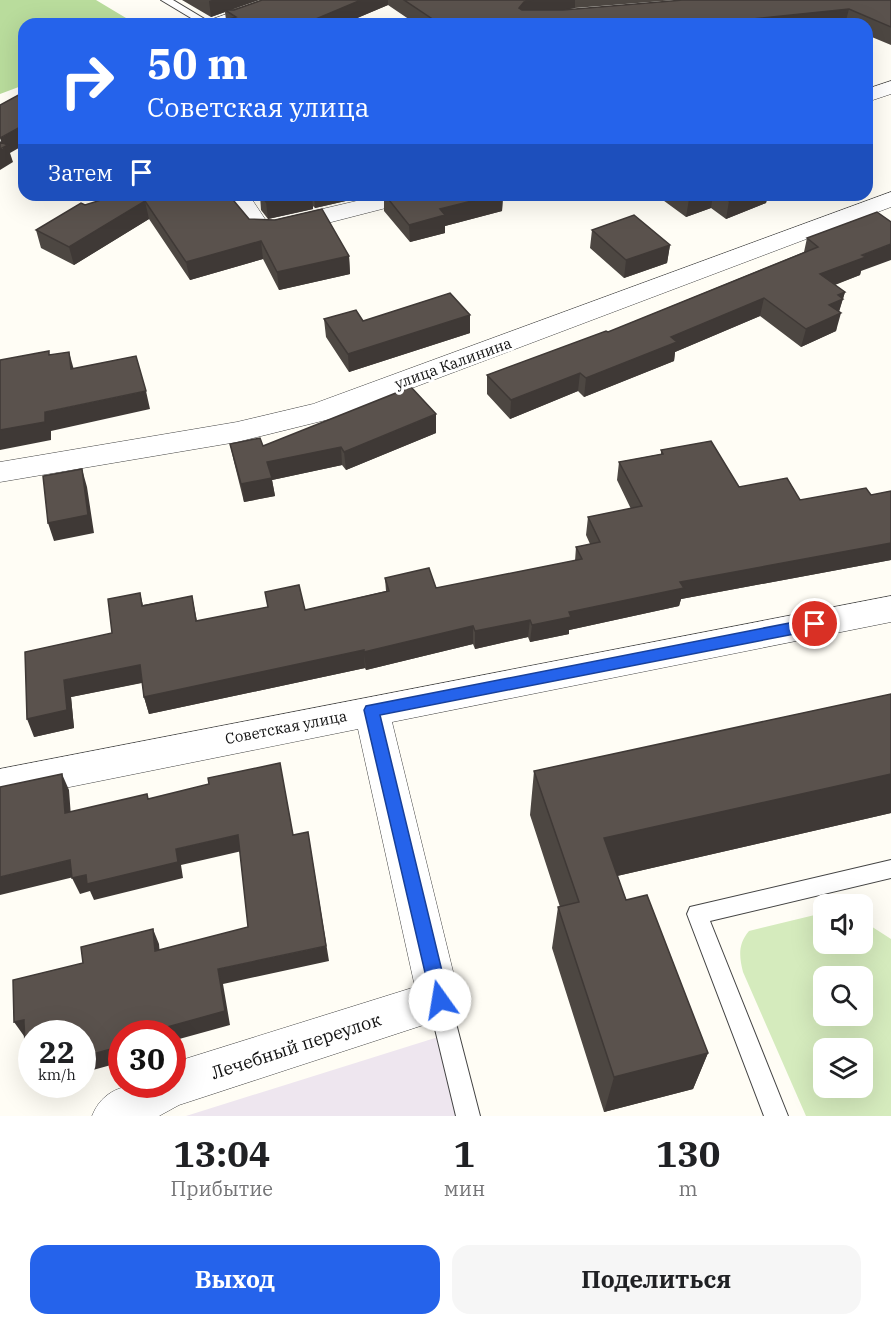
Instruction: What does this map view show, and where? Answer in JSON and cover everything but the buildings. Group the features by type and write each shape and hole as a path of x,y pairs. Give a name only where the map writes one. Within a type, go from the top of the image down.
{"street":[{"path":"234,18 284,0"},
{"path":"873,94 891,87"},
{"name":"улица Калинина","path":"0,472 237,432 320,412 891,199"},
{"path":"241,201 260,230 277,230 387,201"},
{"name":"Советская улица","path":"0,785 371,710 889,613"},
{"path":"371,710 440,1000"},
{"name":"Лечебный переулок","path":"114,1116 170,1086 440,1000"}],"lane":[{"path":"166,0 198,18"},
{"path":"776,1116 697,914 891,869"},
{"path":"440,1000 468,1116"}],"shaded area":[{"path":"451,1033 469,1116 186,1116"}],"green space":[{"path":"0,0 96,0 126,18 18,18 18,87 0,94"},
{"path":"813,915 813,954 873,954 873,927 891,939 891,1116 806,1116 743,972 740,950 749,931"}],"route":[{"path":"440,1000 371,710 815,624"}]}
